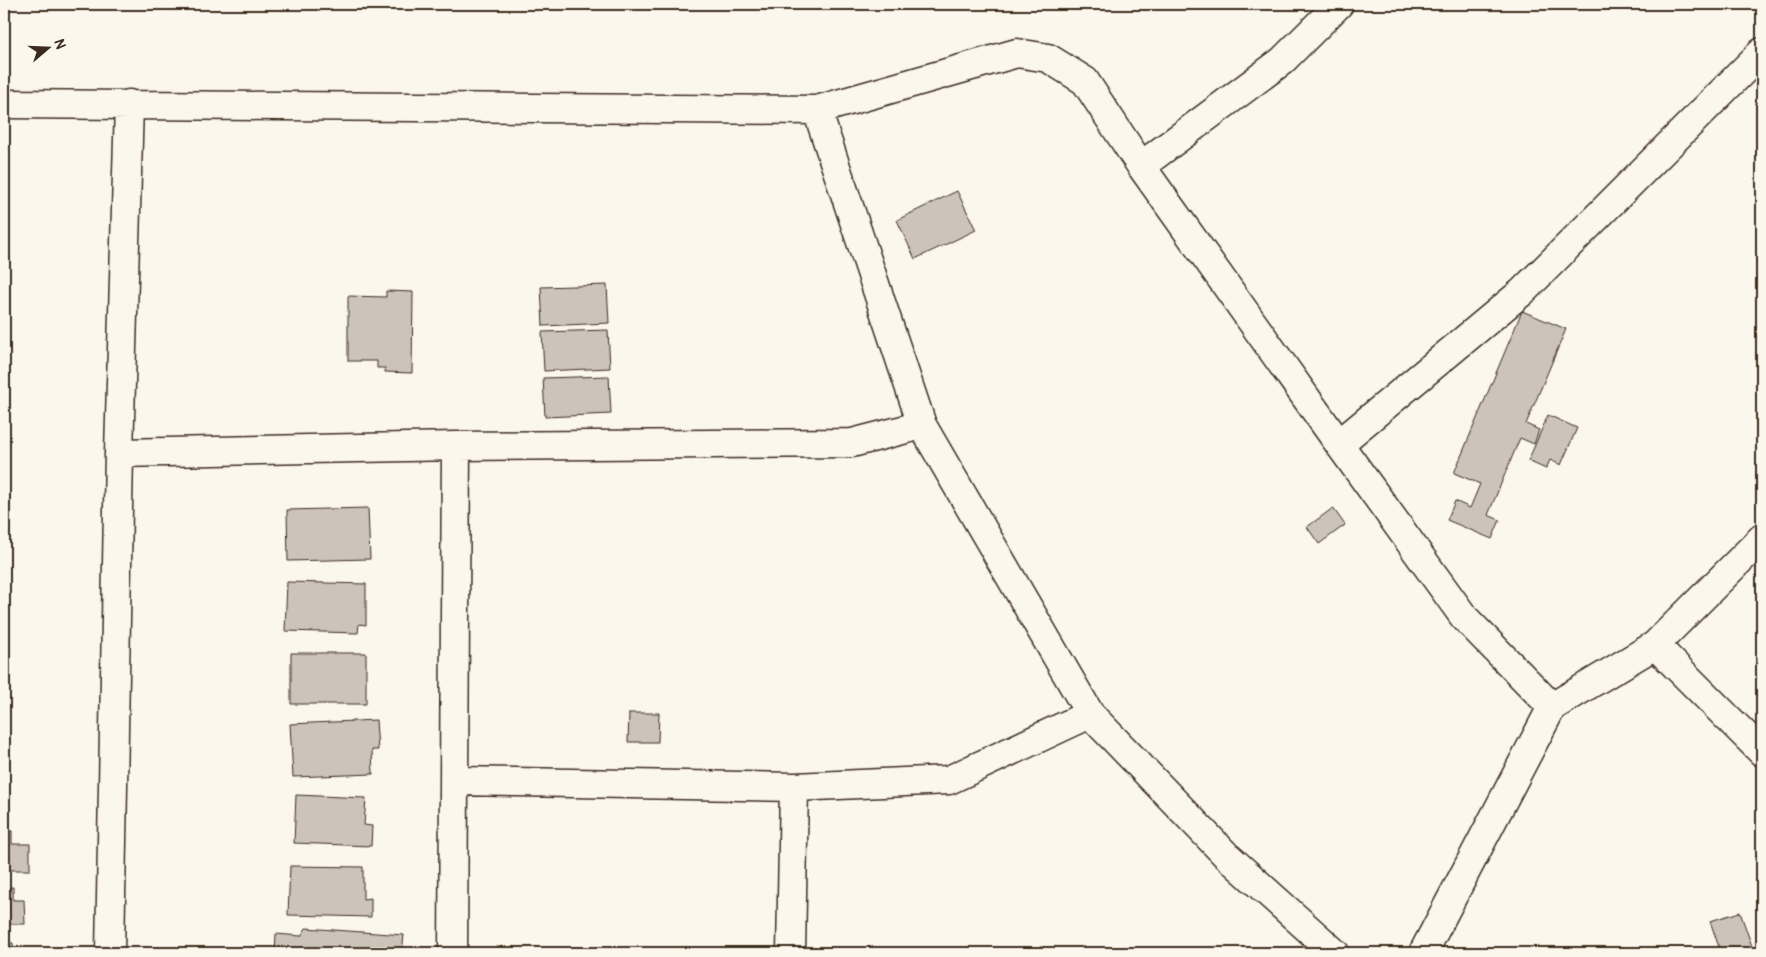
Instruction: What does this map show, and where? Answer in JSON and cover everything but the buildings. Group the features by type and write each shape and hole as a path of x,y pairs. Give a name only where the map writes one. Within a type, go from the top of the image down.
{"street":[{"path":"1141,166 1282,62 1339,4"},
{"path":"4,104 817,110 1017,52 1048,58 1085,81 1141,166 1338,444 1464,617 1552,707"},
{"path":"1338,444 1522,292 1762,52"},
{"path":"110,953 119,453 129,104"},
{"path":"817,110 922,424 1090,714 1225,854 1335,953"},
{"path":"119,453 456,446 852,443 922,424"},
{"path":"453,953 456,446"},
{"path":"1423,953 1552,707 1655,645 1762,538"},
{"path":"1655,645 1762,752"},
{"path":"454,781 794,787 949,780 1090,714"},
{"path":"791,953 794,787"}]}
